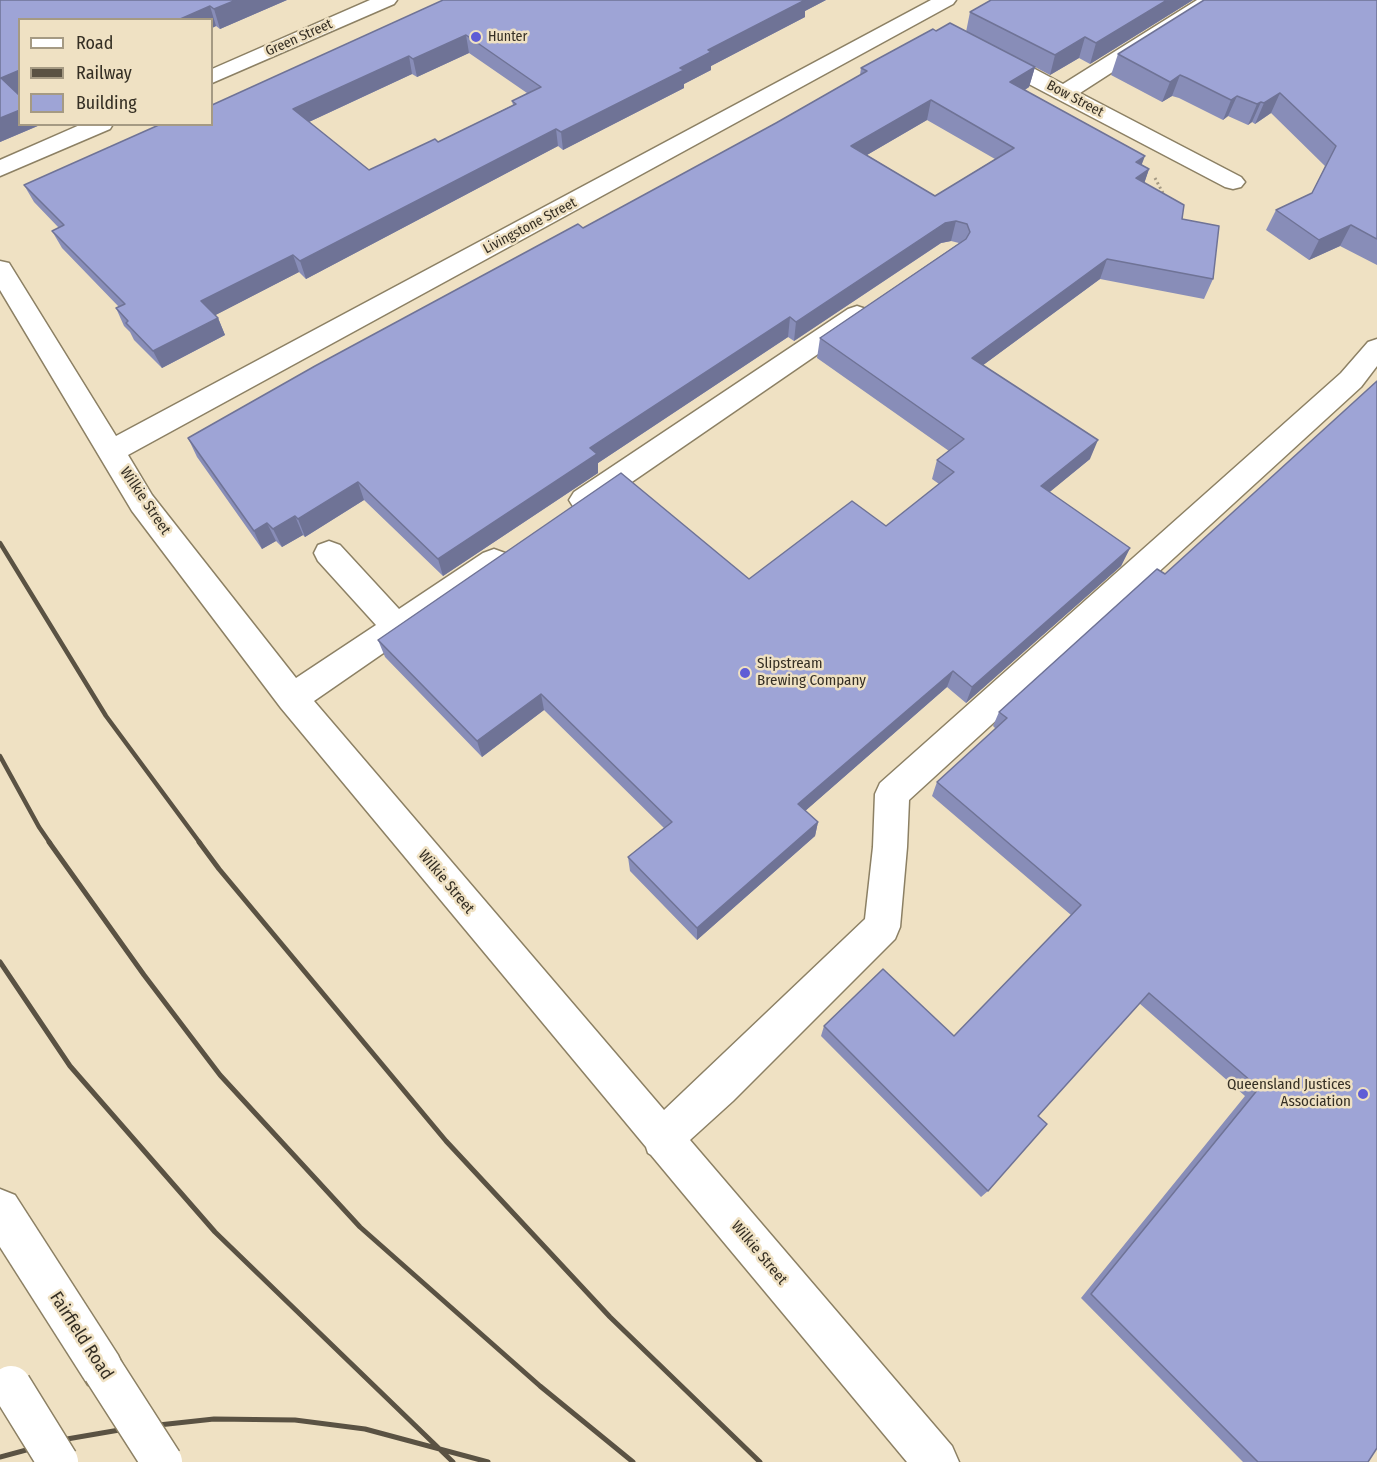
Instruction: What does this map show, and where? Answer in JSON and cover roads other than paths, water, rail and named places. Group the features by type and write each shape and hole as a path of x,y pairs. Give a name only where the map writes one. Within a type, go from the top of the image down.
{"street":[{"name":"Green Street","path":"213,77 387,0"},
{"name":"Livingstone Street","path":"112,451 926,22 946,0"},
{"path":"1064,93 1211,0"},
{"name":"Bow Street","path":"975,47 1233,182"},
{"path":"0,169 97,126"},
{"name":"Wilkie Street","path":"0,269 142,502 292,699 936,1462"},
{"path":"565,513 882,298"},
{"path":"662,1139 768,1040 882,927 890,847 891,794 1351,380 1377,348"},
{"path":"292,699 516,546"},
{"path":"329,553 397,627"},
{"name":"Fairfield Road","path":"0,1210 162,1462"},
{"path":"5,1377 58,1462"}],"railway":[{"path":"0,543 106,716 200,843"},
{"path":"0,756 50,843"},
{"path":"49,842 144,975 220,1075 360,1227 540,1386 633,1462"},
{"path":"199,842 446,1141 610,1317 760,1462"},
{"path":"0,962 70,1066 215,1232 440,1449"},
{"path":"0,1457 67,1439 131,1428 214,1419 295,1420 365,1429 440,1449"},
{"path":"440,1449 488,1462"},
{"path":"440,1449 453,1462"}],"place":[{"name":"Hunter","path":"476,37"},
{"name":"Slipstream Brewing Company","path":"745,673"},
{"name":"Queensland Justices Association","path":"1363,1094"}]}
